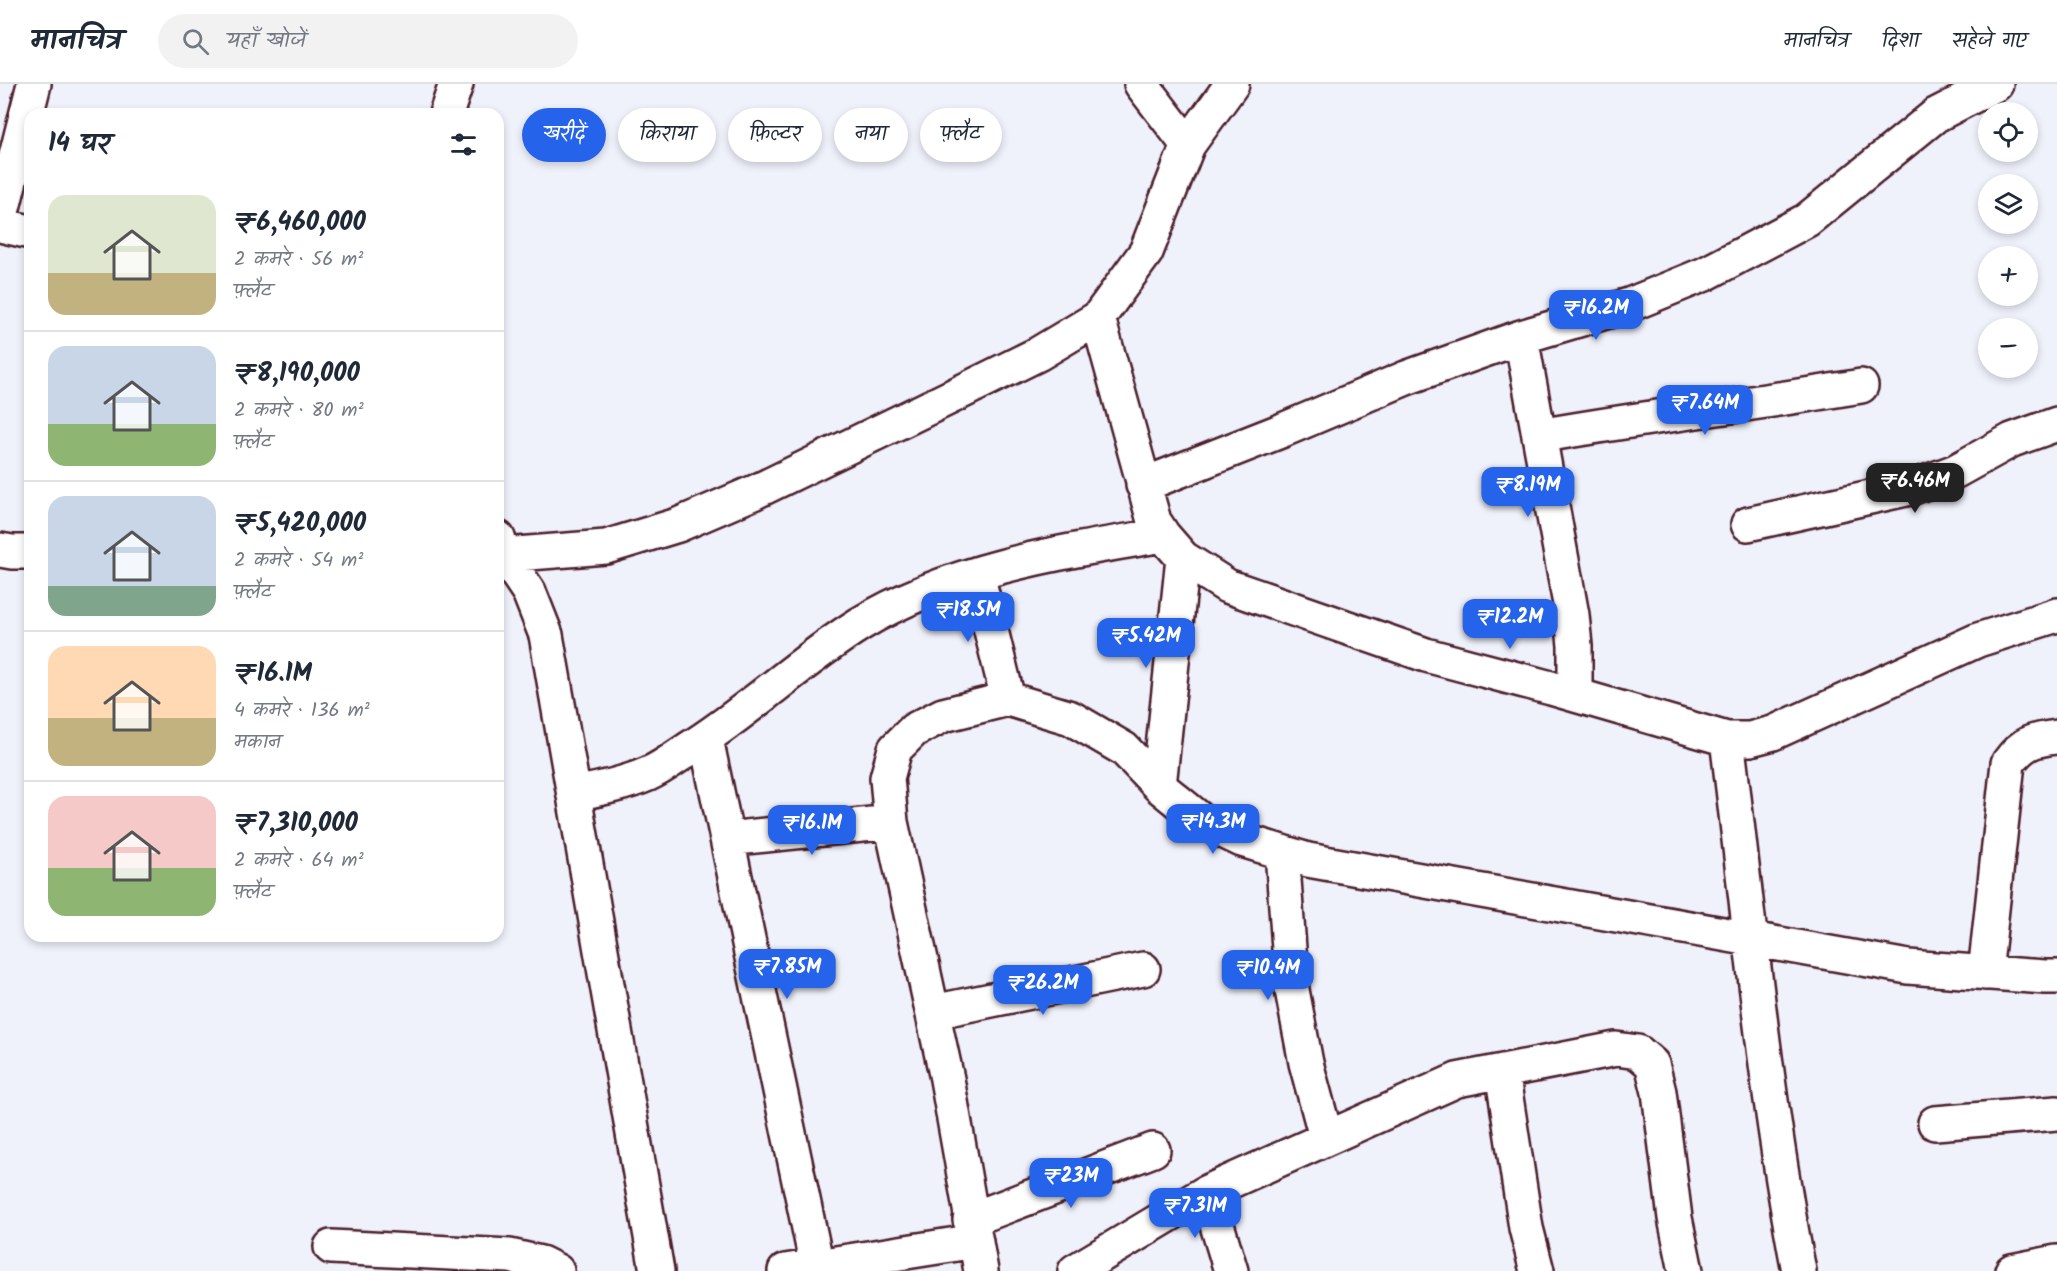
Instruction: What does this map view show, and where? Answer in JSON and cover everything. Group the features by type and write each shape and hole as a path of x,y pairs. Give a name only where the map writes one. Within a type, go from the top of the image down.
{"street":[{"path":"28,108 34,84"},
{"path":"448,108 456,84"},
{"path":"1141,84 1188,146"},
{"path":"504,546 606,547 678,525 755,492 961,392 1038,354 1098,318 1146,252 1188,146 1232,84"},
{"path":"1143,485 1283,430 1406,378 1521,337 1629,305 1705,274 1807,220 1936,115 1996,84"},
{"path":"0,220 24,124"},
{"path":"0,225 24,231"},
{"path":"1098,318 1154,520 1173,546 1227,586 1426,655 1575,694 1727,739 1750,739 1773,733 1978,640 2057,615"},
{"path":"1521,337 1572,615 1575,646 1575,694"},
{"path":"1539,436 1861,386"},
{"path":"1748,524 1911,488 1956,471 2012,440 2057,424"},
{"path":"574,794 628,782 651,773 705,739 859,625 911,596 977,574 1059,552 1173,546"},
{"path":"1159,786 1173,546"},
{"path":"0,550 24,552"},
{"path":"504,551 529,592 546,635 657,1271"},
{"path":"977,574 1008,699"},
{"path":"976,1244 947,1079 891,822 887,778 895,749 914,730 944,715 1008,699 1071,717 1124,749 1159,786 1202,821 1242,840 1308,860 1908,967 2057,977"},
{"path":"1985,973 2008,763 2017,750 2035,740 2057,737"},
{"path":"705,739 817,1268"},
{"path":"1727,739 1766,1062 1789,1221 1799,1271"},
{"path":"727,839 891,822"},
{"path":"1282,852 1292,990 1306,1063 1326,1137"},
{"path":"933,1012 1143,969"},
{"path":"1075,1271 1207,1192 1457,1080 1616,1049 1638,1052 1652,1064 1659,1092 1675,1218 1686,1271"},
{"path":"1502,1071 1524,1218 1537,1271"},
{"path":"1935,1123 2057,1113"},
{"path":"785,1271 976,1244 1153,1150"},
{"path":"1207,1192 1232,1271"},
{"path":"331,1247 510,1256 541,1263 557,1271"},
{"path":"2012,1271 2057,1262"}]}
